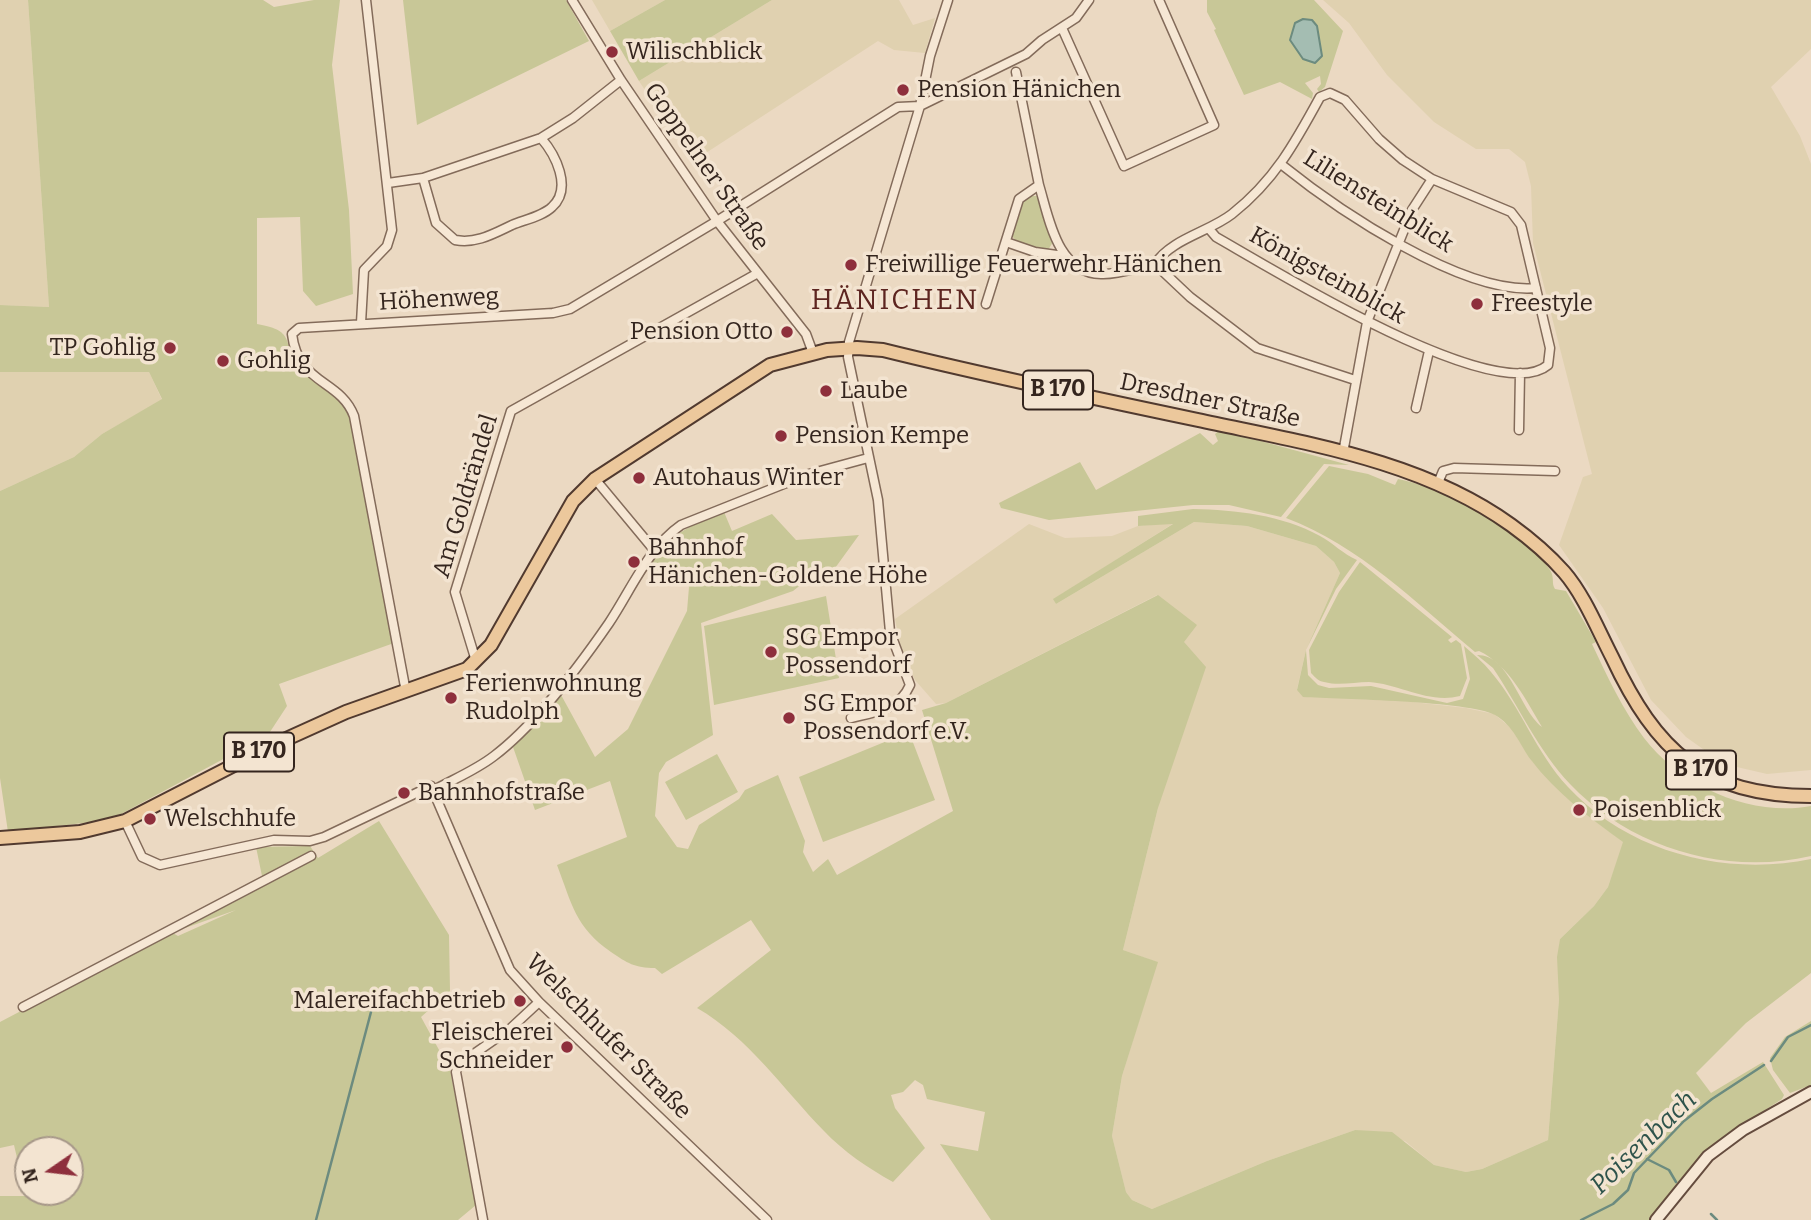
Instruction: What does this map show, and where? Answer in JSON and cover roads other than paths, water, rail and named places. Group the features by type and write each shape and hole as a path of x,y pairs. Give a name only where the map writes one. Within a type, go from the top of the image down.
{"main road":[{"name":"Dresdner Straße","path":"476,661 491,645 573,501 595,479 754,374 777,363 813,353 849,348 883,351 1343,453 1438,483 1476,502 1513,526 1565,573 1598,629 1626,687 1647,721 1673,752 1713,778 1755,793 1811,796"},
{"name":"B 170","path":"0,838 80,832 125,821 273,745 346,712 448,678 476,661"},
{"path":"1657,1220 1717,1149 1743,1130 1811,1092"}],"street":[{"path":"361,323 361,278 364,270 387,246 392,230 366,0"},
{"name":"Goppelner Straße","path":"572,0 621,80 717,221 806,334 813,353"},
{"path":"850,718 895,704 904,699 910,685 890,632 881,527 849,348 948,0"},
{"name":"Höhenweg","path":"406,692 354,416 347,404 301,365 295,354 292,334 299,328 553,313 570,309 717,221 898,107 920,106 1026,54 1076,18 1089,0"},
{"path":"1062,28 1124,166 1214,125 1159,0"},
{"path":"1016,72 1039,185 1064,256"},
{"path":"388,183 423,178 541,138 573,118 621,80"},
{"path":"1006,242 1035,252 1064,256 1086,272 1102,275 1156,264 1172,248 1210,230 1241,206 1282,165 1320,97 1325,94 1345,100 1378,139 1432,179 1511,212 1521,225 1551,357 1541,371 1520,373 1519,430"},
{"path":"423,178 436,223 446,234 467,242 480,240 552,208 559,195 561,178 550,149 541,138"},
{"name":"Liliensteinblick","path":"1282,165 1398,243 1472,278 1525,289 1536,288"},
{"path":"1343,453 1367,323 1412,211 1432,179"},
{"path":"986,304 1019,199 1039,185"},
{"name":"Königsteinblick","path":"1210,230 1216,237 1367,323 1429,351 1462,362 1520,373"},
{"path":"1156,264 1190,297 1257,348 1355,380"},
{"name":"Am Goldrändel","path":"476,661 455,592 511,411 758,273"},
{"path":"1416,408 1429,351"},
{"path":"125,821 142,857 150,864 160,865 274,840 310,841 324,837 432,786 434,790 494,757 522,730 593,646 654,550 681,525 817,471 869,458"},
{"path":"1438,483 1443,471 1454,468 1555,471"},
{"path":"595,479 654,550"},
{"name":"Welschhufer Straße","path":"434,790 510,970 539,1002 767,1220"},
{"path":"23,1007 311,856"},
{"path":"483,1220 456,1072 458,1065 511,1028 539,1002"}],"waterway":[{"path":"316,1220 371,1012"},
{"name":"Poisenbach","path":"1771,1061 1788,1037 1811,1025"},
{"name":"Poisenbach","path":"1581,1220 1613,1204 1628,1190 1634,1173 1684,1121 1764,1065"},
{"path":"1647,1159 1669,1170 1676,1182"},
{"path":"1711,1214 1717,1220"}],"place":[{"name":"Wilischblick","path":"612,52"},
{"name":"Pension Hänichen","path":"903,90"},
{"name":"Freiwillige Feuerwehr Hänichen","path":"851,265"},
{"name":"Freestyle","path":"1477,304"},
{"name":"Pension Otto","path":"787,332"},
{"name":"TP Gohlig","path":"170,348"},
{"name":"Gohlig","path":"223,361"},
{"name":"Laube","path":"826,391"},
{"name":"Pension Kempe","path":"781,436"},
{"name":"Autohaus Winter","path":"639,478"},
{"name":"Bahnhof Hänichen-Goldene Höhe","path":"634,562"},
{"name":"SG Empor Possendorf","path":"771,652"},
{"name":"Ferienwohnung Rudolph","path":"451,698"},
{"name":"SG Empor Possendorf e.V.","path":"789,718"},
{"name":"Bahnhofstraße","path":"404,793"},
{"name":"Poisenblick","path":"1579,810"},
{"name":"Welschhufe","path":"150,819"},
{"name":"Malereifachbetrieb","path":"520,1001"},
{"name":"Fleischerei Schneider","path":"567,1047"}],"district":[{"name":"HÄNICHEN","path":"895,301"}]}
